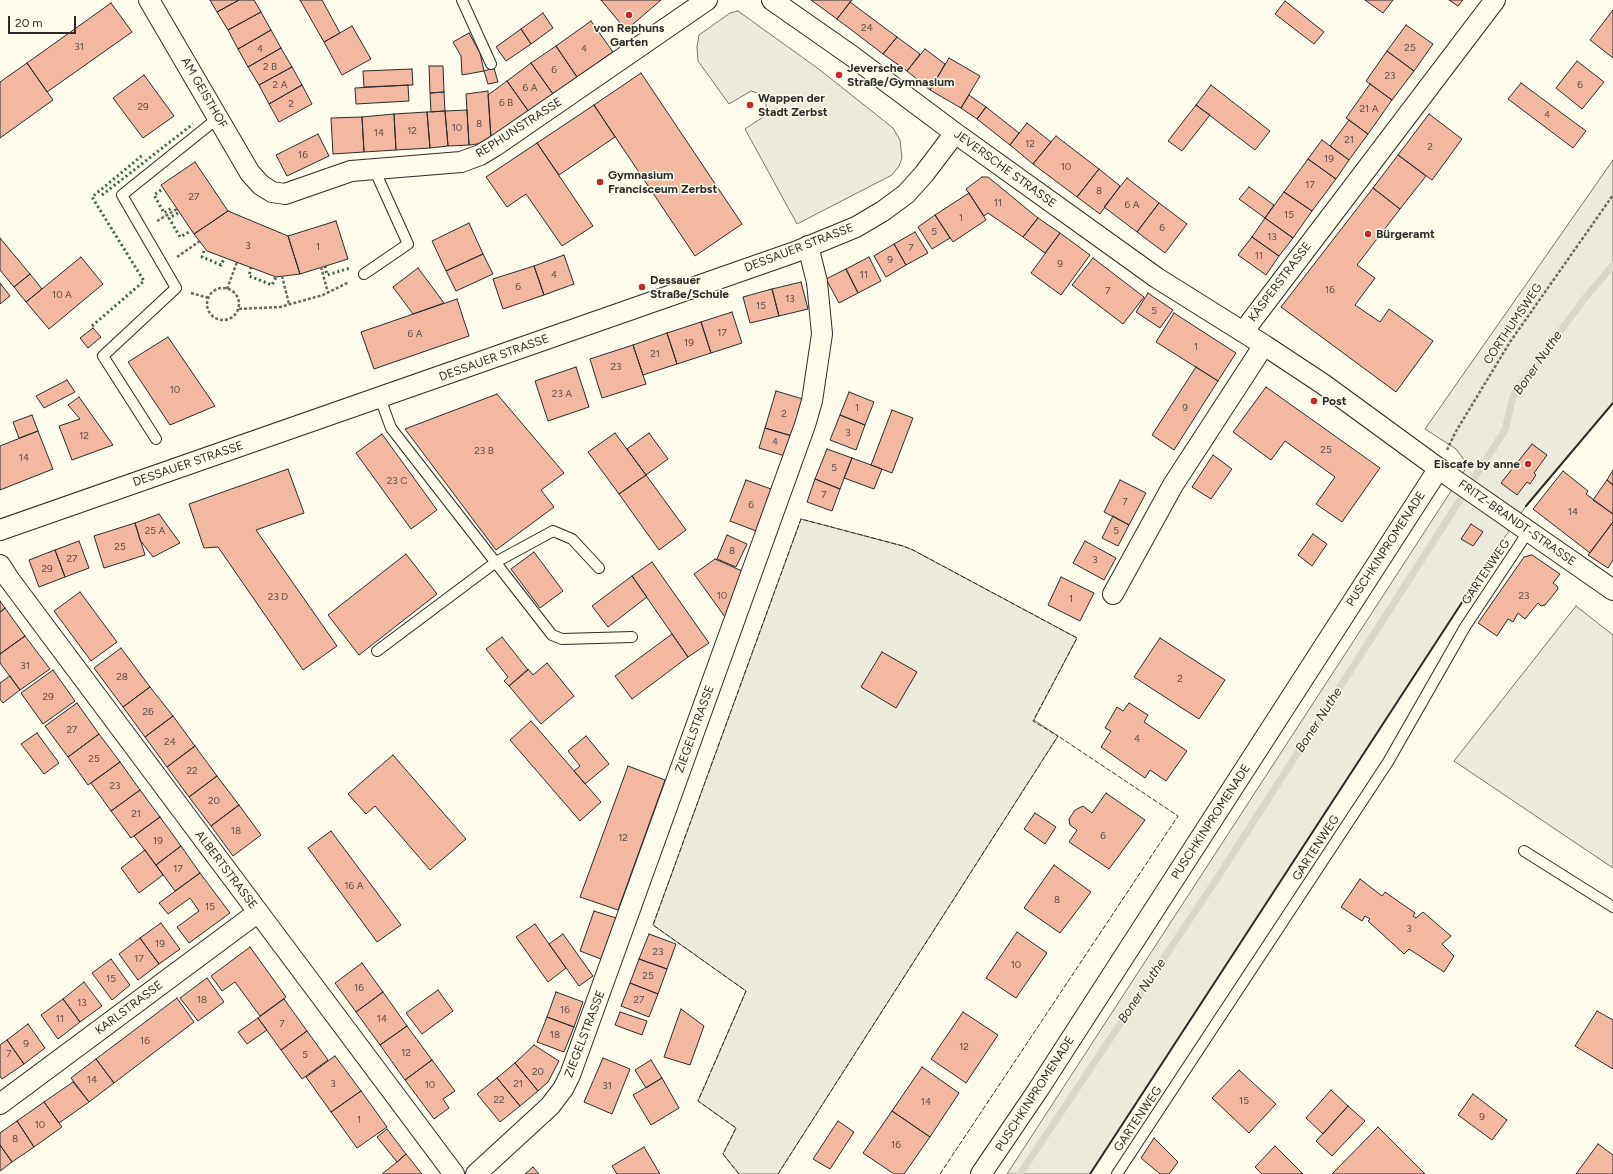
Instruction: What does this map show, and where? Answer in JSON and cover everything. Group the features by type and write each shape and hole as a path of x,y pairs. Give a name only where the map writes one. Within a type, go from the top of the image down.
{"street":[{"name":"AM GEISTHOF","path":"149,0 250,173 260,185"},
{"name":"REPHUNSTRASSE","path":"260,185 272,192 285,194 351,171 461,162 480,155 707,0"},
{"name":"JEVERSCHE STRASSE","path":"772,0 852,56 955,133 1157,278 1243,332"},
{"name":"KÄSPERSTRASSE","path":"1264,345 1243,332 1495,0"},
{"name":"DESSAUER STRASSE","path":"0,530 380,398 808,246 856,227 883,211 906,194 924,174 955,133"},
{"name":"ZIEGELSTRASSE","path":"476,1174 550,1106 570,1075 805,425 816,380 822,334 817,282 808,246"},
{"name":"FRITZ-BRANDT-STRASSE","path":"1264,345 1323,384 1478,497 1613,590"},
{"path":"1113,594 1173,484 1264,345"},
{"name":"PUSCHKINPROMENADE","path":"981,1174 1444,472"},
{"name":"ALBERTSTRASSE","path":"0,565 257,913 454,1174"},
{"name":"KARLSTRASSE","path":"0,1104 257,913"}],"lane":[{"path":"462,0 491,64"},
{"path":"156,439 103,356 176,288 122,195 218,118"},
{"path":"364,274 408,244 374,169"},
{"path":"380,398 391,428 552,635 562,639 632,637"},
{"path":"377,651 496,562 553,530 572,539 599,568"},
{"name":"GARTENWEG","path":"1117,1174 1388,762 1465,626 1528,532"},
{"path":"1524,851 1613,907"}],"path":[{"name":"CORTHUMSWEG","path":"1444,472 1455,433 1510,342 1613,195"},
{"path":"142,230 177,209"},
{"path":"163,266 200,241"},
{"path":"227,289 237,262"},
{"path":"321,267 328,293"},
{"path":"239,308 280,307 328,293 364,274"},
{"path":"282,276 289,304"},
{"path":"227,289 235,294 238,299 239,308 233,317 223,320 218,319 210,312 208,308 209,298 216,290 227,289"}],"shaded area":[{"path":"738,11 820,70 893,128 900,140 902,158 899,166 892,175 797,224 745,129 763,117 766,112 766,100 763,95 751,91 729,104 698,61 697,47 699,35 730,13"},
{"path":"1613,160 1613,403 1526,506 1500,544 1090,1174 1007,1174 1468,465 1456,449 1425,429"},
{"path":"801,519 913,550 1077,638 1034,720 1058,736 778,1174 739,1174 723,1154 736,1128 698,1101 746,991 653,925"},
{"path":"1576,606 1613,635 1613,868 1454,761"}],"building":[{"path":"210,0 239,0 217,12"},
{"path":"239,0 254,0 261,12 228,30 217,12"},
{"path":"300,0 322,0 340,33 324,42"},
{"name":"von Rephuns Garten","path":"601,0 661,0 626,30"},
{"path":"811,0 852,0 837,19"},
{"path":"1365,0 1393,0 1383,13"},
{"path":"1449,0 1463,0 1458,6"},
{"path":"1285,1 1324,32 1314,44 1275,14"},
{"path":"850,2 897,37 883,54 837,19"},
{"path":"111,3 132,32 47,92 27,63"},
{"path":"1613,10 1613,58 1590,40"},
{"path":"261,12 271,30 238,49 228,30"},
{"path":"543,13 553,28 531,44 521,29"},
{"path":"591,21 613,52 577,77 556,46"},
{"path":"1406,25 1433,44 1414,71 1387,51"},
{"path":"352,26 371,59 342,75 324,42"},
{"path":"521,29 531,44 506,61 496,47"},
{"path":"271,30 281,48 248,67 238,49"},
{"path":"469,33 480,53 484,71 462,75 461,56 453,42"},
{"path":"897,37 920,54 907,71 883,54"},
{"path":"556,46 577,77 553,94 531,63"},
{"path":"281,48 292,67 259,85 248,67"},
{"path":"925,49 945,64 930,90 907,71"},
{"path":"1387,51 1414,71 1392,100 1366,81"},
{"path":"949,58 980,76 961,108 930,90"},
{"path":"1577,61 1604,82 1582,109 1556,88"},
{"path":"27,63 53,100 0,138 0,82"},
{"path":"531,63 553,94 529,112 507,81"},
{"path":"429,66 443,66 444,92 430,93"},
{"path":"292,67 302,85 269,104 259,85"},
{"path":"494,68 498,82 488,84 484,71"},
{"path":"412,69 413,85 364,87 363,71"},
{"path":"641,73 742,224 695,256 594,105"},
{"path":"144,75 174,116 143,138 113,98"},
{"path":"507,81 529,112 491,138 488,95"},
{"path":"1521,83 1586,131 1573,148 1508,99"},
{"path":"1370,84 1392,100 1368,134 1346,118"},
{"path":"302,85 312,104 279,122 269,104"},
{"path":"408,85 409,101 356,104 355,88"},
{"path":"1211,85 1270,131 1255,150 1196,105"},
{"path":"488,91 491,138 485,143 469,145 466,94"},
{"path":"444,92 445,111 431,112 430,93"},
{"path":"969,95 986,107 977,119 961,108"},
{"path":"594,105 615,137 559,175 537,143"},
{"path":"1196,105 1210,115 1182,151 1168,141"},
{"path":"986,107 1019,133 1010,145 977,119"},
{"path":"467,110 469,145 448,146 445,111"},
{"path":"445,111 448,146 430,148 427,112"},
{"path":"427,112 430,148 396,150 394,114"},
{"path":"394,114 396,150 364,152 362,117"},
{"path":"1429,114 1462,139 1432,180 1398,155"},
{"path":"362,117 364,152 333,154 331,118"},
{"path":"1349,120 1368,134 1349,160 1330,146"},
{"path":"1027,123 1051,142 1033,164 1010,145"},
{"path":"318,134 329,156 287,176 276,155"},
{"path":"1056,136 1099,169 1077,197 1033,164"},
{"path":"1322,140 1349,160 1336,179 1308,159"},
{"path":"537,143 593,226 562,246 526,194 507,207 486,177"},
{"path":"1398,155 1426,176 1400,209 1373,188"},
{"path":"1308,159 1336,179 1312,211 1284,192"},
{"path":"195,162 228,211 194,234 161,185"},
{"path":"1099,169 1120,186 1100,214 1077,197"},
{"path":"982,177 988,177 1038,218 1023,237 988,213 984,216 966,189"},
{"path":"1127,178 1159,203 1137,232 1104,207"},
{"path":"1249,187 1274,205 1265,218 1239,199"},
{"path":"1373,188 1400,209 1357,265 1375,278 1355,305 1380,322 1389,309 1433,341 1396,392 1281,307"},
{"path":"1284,192 1312,211 1293,238 1265,218"},
{"path":"969,193 986,220 953,242 935,215"},
{"path":"1159,203 1187,224 1165,253 1137,232"},
{"path":"228,211 288,236 300,274 276,277 207,251 194,234"},
{"path":"935,215 950,238 932,249 918,227"},
{"path":"1038,218 1060,233 1045,253 1023,237"},
{"path":"1265,218 1293,238 1279,256 1252,237"},
{"path":"336,221 348,259 300,274 288,236"},
{"path":"469,223 483,254 446,271 432,241"},
{"path":"915,232 928,253 906,265 894,244"},
{"path":"1060,233 1090,255 1061,295 1031,273"},
{"path":"1252,237 1279,256 1266,275 1238,255"},
{"path":"0,238 30,274 14,287 0,270"},
{"path":"894,244 906,265 886,277 874,256"},
{"path":"483,254 493,274 456,291 446,271"},
{"path":"564,255 574,284 544,295 534,266"},
{"path":"81,257 103,284 49,329 26,302"},
{"path":"869,257 881,281 858,293 846,269"},
{"path":"1093,258 1144,297 1123,324 1072,285"},
{"path":"534,266 544,295 503,309 493,279"},
{"path":"418,268 444,303 413,314 393,287"},
{"path":"846,269 858,293 839,303 826,279"},
{"path":"30,274 42,289 26,302 14,287"},
{"path":"801,282 808,309 779,316 772,289"},
{"path":"0,283 10,296 0,304"},
{"path":"772,289 779,316 750,323 743,297"},
{"path":"1148,293 1173,310 1160,328 1136,312"},
{"path":"457,299 469,336 374,369 361,332"},
{"path":"732,312 742,343 711,353 701,322"},
{"path":"1174,313 1236,353 1218,381 1156,342"},
{"path":"701,322 711,353 677,364 667,333"},
{"path":"93,328 101,337 88,348 80,338"},
{"path":"667,333 677,364 643,375 633,345"},
{"path":"168,337 215,406 170,425 128,362"},
{"path":"633,345 646,384 602,398 590,359"},
{"path":"576,367 589,407 548,421 535,381"},
{"path":"1196,367 1218,381 1174,450 1152,435"},
{"path":"67,380 75,392 44,408 36,396"},
{"path":"1266,387 1380,468 1342,522 1316,504 1335,477 1285,441 1271,460 1233,432"},
{"path":"776,391 803,399 792,436 765,428"},
{"path":"849,392 874,402 865,425 840,415"},
{"path":"497,394 564,473 541,490 554,507 496,550 405,429"},
{"path":"79,397 113,445 72,460 59,426 80,419 68,405"},
{"path":"892,410 913,418 892,473 871,465"},
{"path":"32,415 38,431 19,438 13,422"},
{"path":"840,415 865,425 856,450 830,440"},
{"path":"765,428 792,436 785,456 759,448"},
{"path":"38,431 53,469 0,490 0,446"},
{"path":"615,433 646,475 619,494 588,452"},
{"path":"649,433 668,459 646,475 627,449"},
{"path":"382,434 437,510 411,529 356,453"},
{"name":"Eiscafe by anne","path":"1532,444 1547,455 1534,473 1536,475 1530,484 1527,482 1517,495 1501,483"},
{"path":"827,449 852,458 840,489 815,479"},
{"path":"1213,455 1232,469 1211,499 1192,487"},
{"path":"852,458 882,469 874,489 844,478"},
{"path":"288,469 304,513 256,530 337,646 303,670 218,547 204,548 189,504"},
{"path":"1613,470 1613,485 1607,480"},
{"path":"1563,471 1588,491 1586,494 1613,514 1613,522 1590,553 1533,509"},
{"path":"646,475 686,530 659,550 619,494"},
{"path":"815,479 840,489 832,511 807,502"},
{"path":"746,480 771,489 756,531 730,521"},
{"path":"1120,480 1146,493 1129,525 1104,512"},
{"path":"1607,480 1613,485 1613,514 1593,500"},
{"path":"159,514 180,543 153,557 140,540 135,523"},
{"path":"1113,516 1129,525 1118,546 1102,538"},
{"path":"1613,522 1613,560 1608,568 1588,555"},
{"path":"135,523 145,555 104,568 94,536"},
{"path":"1471,524 1483,532 1473,546 1461,539"},
{"path":"1313,534 1327,544 1312,566 1298,555"},
{"path":"727,535 747,544 736,567 717,559"},
{"path":"79,541 89,568 65,577 55,550"},
{"path":"1085,541 1116,558 1104,580 1073,563"},
{"path":"55,550 65,577 39,587 29,560"},
{"path":"534,552 563,591 540,608 511,569"},
{"path":"406,554 437,594 359,655 328,615"},
{"path":"1532,555 1560,574 1553,583 1558,589 1545,605 1541,606 1538,603 1525,619 1518,613 1513,622 1508,619 1497,636 1478,623 1524,557"},
{"path":"715,559 742,571 725,617 694,574"},
{"path":"652,562 709,643 688,657 632,576"},
{"path":"632,576 647,597 608,627 592,606"},
{"path":"1061,577 1094,593 1080,621 1048,605"},
{"path":"80,592 117,642 91,661 54,611"},
{"path":"0,601 5,608 0,612"},
{"path":"5,608 25,636 0,654 0,612"},
{"path":"672,634 688,657 632,699 615,676"},
{"path":"25,636 50,669 20,690 0,663 0,654"},
{"path":"502,637 528,670 509,686 504,681 508,677 486,649"},
{"path":"1160,638 1225,680 1199,719 1134,677"},
{"path":"121,648 150,687 123,707 94,668"},
{"path":"882,652 917,672 896,708 861,687"},
{"path":"547,663 574,696 541,724 509,686 528,669 533,675"},
{"path":"53,670 75,701 43,724 21,693"},
{"path":"10,676 20,690 3,703 0,699 0,683"},
{"path":"150,687 173,716 145,737 123,707"},
{"path":"77,703 99,734 68,757 45,726"},
{"path":"1129,703 1148,715 1144,722 1187,751 1166,781 1150,770 1145,778 1101,747 1111,731 1105,728 1117,707 1123,711"},
{"path":"173,716 195,746 167,767 145,737"},
{"path":"531,721 601,802 580,821 510,740"},
{"path":"37,733 59,763 44,774 21,744"},
{"path":"99,734 120,762 88,785 68,757"},
{"path":"586,736 609,764 585,784 574,771 580,766 568,751"},
{"path":"195,746 217,776 189,797 167,767"},
{"path":"393,755 466,839 430,870 375,806 366,814 348,794"},
{"path":"120,762 140,790 111,811 91,783"},
{"path":"628,766 665,780 618,910 580,897"},
{"path":"217,776 239,805 211,826 189,797"},
{"path":"140,790 160,817 131,838 111,811"},
{"path":"1106,793 1145,820 1109,869 1069,842 1077,830 1070,825 1069,819 1075,810 1083,806 1092,813"},
{"path":"239,805 261,835 233,856 211,826"},
{"path":"1035,813 1056,827 1045,844 1024,829"},
{"path":"160,817 181,846 156,865 134,836"},
{"path":"331,831 401,925 377,942 308,848"},
{"path":"181,846 200,873 175,891 156,865"},
{"path":"145,850 163,875 139,893 121,868"},
{"path":"1054,865 1091,892 1060,933 1024,908"},
{"path":"200,873 230,913 189,943 177,927 199,911 190,898 168,914 159,903"},
{"path":"1360,879 1382,896 1385,892 1415,913 1413,916 1416,918 1423,912 1451,936 1442,944 1454,956 1444,972 1409,949 1404,954 1368,921 1370,919 1365,916 1362,921 1341,907"},
{"path":"594,911 616,918 601,959 580,951"},
{"path":"161,923 180,949 159,964 140,938"},
{"path":"535,924 566,968 548,982 516,937"},
{"path":"1017,932 1047,953 1016,998 986,978"},
{"path":"563,934 593,976 579,986 549,944"},
{"path":"649,934 676,944 667,969 639,959"},
{"path":"140,938 159,964 138,980 119,954"},
{"path":"250,947 286,997 260,1016 235,982 222,991 211,976"},
{"path":"111,959 130,985 112,1000 92,973"},
{"path":"639,959 667,969 658,994 630,983"},
{"path":"362,963 383,992 356,1012 335,983"},
{"path":"207,978 224,1002 198,1021 180,998"},
{"path":"84,982 102,1006 80,1022 63,999"},
{"path":"630,983 658,994 649,1017 621,1006"},
{"path":"438,990 453,1011 422,1034 406,1013"},
{"path":"383,992 407,1026 380,1045 356,1012"},
{"path":"556,992 583,1002 574,1027 547,1017"},
{"path":"177,998 194,1022 114,1083 96,1059"},
{"path":"63,999 80,1022 58,1039 41,1015"},
{"path":"284,999 307,1031 281,1050 258,1018"},
{"path":"681,1009 704,1026 690,1065 664,1057"},
{"path":"1597,1011 1613,1020 1613,1069 1575,1046"},
{"path":"620,1012 647,1021 642,1035 615,1025"},
{"path":"963,1012 998,1035 966,1083 931,1059"},
{"path":"547,1017 574,1027 564,1052 537,1042"},
{"path":"258,1018 267,1030 247,1044 238,1032"},
{"path":"28,1024 45,1048 24,1064 7,1040"},
{"path":"407,1026 432,1060 405,1080 380,1045"},
{"path":"307,1031 328,1060 302,1079 281,1050"},
{"path":"7,1040 24,1064 2,1079 0,1076 0,1045"},
{"path":"534,1045 559,1061 548,1082 538,1091 515,1063"},
{"path":"335,1056 361,1091 331,1112 306,1077"},
{"path":"603,1058 630,1069 612,1114 584,1102"},
{"path":"96,1059 114,1083 89,1102 71,1078"},
{"path":"432,1060 455,1091 443,1099 449,1108 434,1119 405,1080"},
{"path":"651,1060 662,1078 646,1088 635,1070"},
{"path":"515,1063 538,1091 520,1106 497,1078"},
{"path":"922,1067 959,1093 930,1137 892,1111"},
{"path":"1239,1070 1276,1104 1249,1133 1212,1098"},
{"path":"497,1078 520,1106 500,1122 477,1094"},
{"path":"662,1078 679,1108 651,1125 633,1095"},
{"path":"73,1082 89,1102 59,1123 44,1102"},
{"path":"1331,1090 1348,1106 1323,1134 1306,1118"},
{"path":"361,1091 387,1127 357,1148 331,1112"},
{"path":"1473,1094 1507,1120 1492,1140 1458,1115"},
{"path":"44,1102 62,1127 34,1147 17,1121"},
{"path":"1348,1106 1365,1121 1332,1156 1316,1141"},
{"path":"892,1111 930,1137 904,1174 894,1174 863,1153"},
{"path":"17,1121 34,1147 12,1162 0,1145 0,1133"},
{"path":"838,1121 854,1132 830,1169 813,1159"},
{"path":"1378,1127 1425,1174 1332,1174"},
{"path":"387,1129 406,1154 397,1162 377,1137"},
{"path":"1154,1138 1178,1162 1169,1174 1160,1174 1141,1158"},
{"path":"1598,1144 1613,1155 1613,1174 1576,1174"},
{"path":"0,1145 12,1162 0,1171"},
{"path":"1275,1146 1303,1174 1262,1174 1255,1167"},
{"path":"644,1147 660,1174 617,1174 612,1166"},
{"path":"406,1154 422,1174 382,1174 397,1162"},
{"path":"533,1167 539,1174 525,1174"}],"waterway":[{"name":"Boner Nuthe","path":"1020,1174 1216,880 1505,430 1514,393 1585,298 1613,265"}],"hedge":[{"path":"102,195 193,124"},
{"path":"92,326 144,281 92,197 144,154"},
{"path":"161,190 154,195 164,213 173,207"},
{"path":"178,213 169,218 180,237 189,232"},
{"path":"204,251 202,257 221,265 224,259"},
{"path":"325,266 327,275 350,268"},
{"path":"251,267 249,276 272,285 276,277"}],"fence":[{"path":"739,1174 723,1154 736,1128 698,1101 746,991 653,925 801,519 913,550 1077,638 1033,721 1058,736 778,1174"},
{"path":"940,1174 1178,816 1058,736 1057,737"}],"wall":[{"path":"1526,506 1613,403"},
{"path":"1090,1174 1500,544"}],"place":[{"name":"von Rephuns Garten","path":"629,15"},
{"name":"Jeversche Straße/Gymnasium","path":"839,75"},
{"name":"Wappen der Stadt Zerbst","path":"750,105"},
{"name":"Gymnasium Francisceum Zerbst","path":"600,182"},
{"name":"Bürgeramt","path":"1368,234"},
{"name":"Dessauer Straße/Schule","path":"642,287"},
{"name":"Post","path":"1314,401"},
{"name":"Eiscafe by anne","path":"1528,464"}]}
